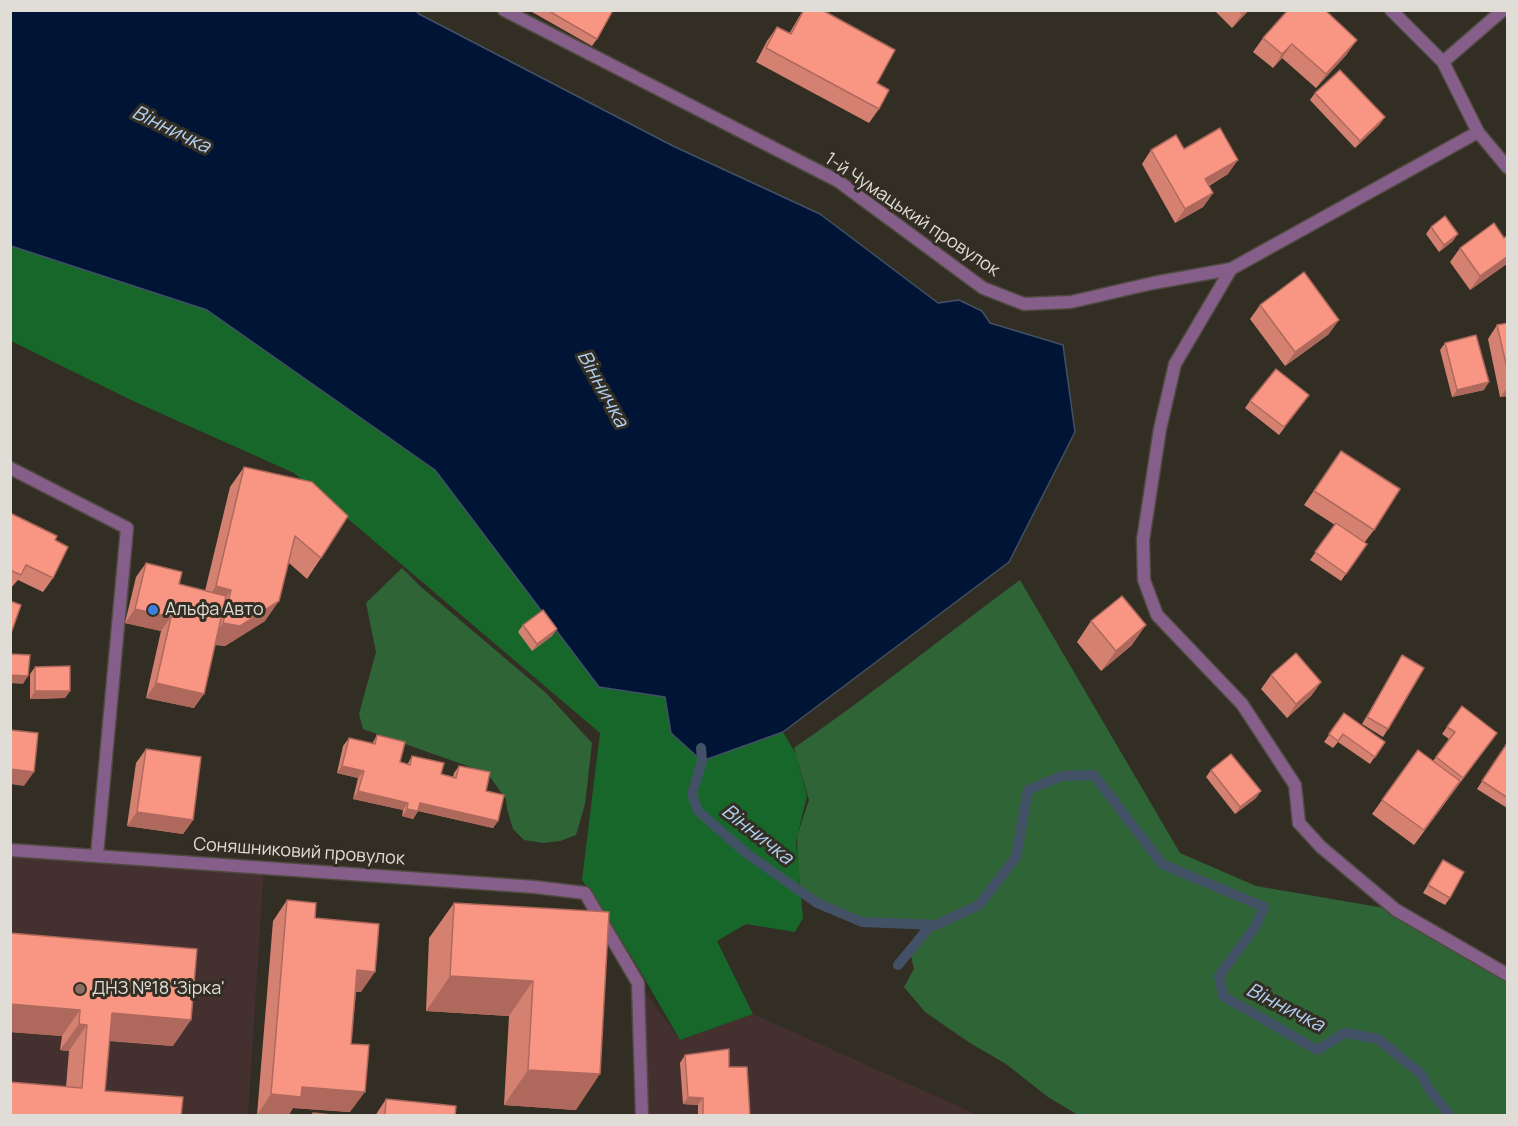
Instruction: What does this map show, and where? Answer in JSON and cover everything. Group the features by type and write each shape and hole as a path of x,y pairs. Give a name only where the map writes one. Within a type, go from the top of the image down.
{"street":[{"name":"1-й Чумацький провулок","path":"504,10 838,182 983,288 1024,304 1071,302 1153,283 1231,269 1478,132"},
{"path":"1391,10 1443,62 1478,132 1508,168"},
{"path":"1443,62 1503,10"},
{"path":"1231,269 1175,364 1160,429 1143,540 1144,580 1156,615 1242,705 1295,784 1299,823 1321,847 1396,910 1508,975"},
{"path":"10,468 127,528 97,855"},
{"name":"Соняшниковий провулок","path":"10,850 535,887 585,893 638,983 642,1116"}],"shaded area":[{"path":"10,850 264,867 248,1115 11,1115"},
{"path":"638,983 680,1040 753,1014 978,1115 642,1115"}],"green space":[{"path":"10,246 207,310 435,470 599,687 665,697 671,733 702,761 783,732 796,754 807,796 796,841 803,918 795,932 746,924 717,941 753,1014 680,1040 621,939 582,880 600,733 294,473 133,401 11,341"},
{"path":"402,568 421,587 546,693 592,743 585,804 576,835 560,841 543,843 524,840 513,829 506,799 487,773 363,729 359,714 376,652 366,603"},
{"path":"1020,580 1180,853 1256,886 1396,910 1507,975 1507,1115 1452,1115 1424,1078 1429,1089 1450,1115 1078,1115 1048,1097 1006,1064 925,1012 904,987 914,969 910,951 931,933 936,925 862,922 812,900 801,892 797,836 809,800 794,748"}],"water":[{"path":"11,11 416,11 673,146 820,214 938,303 959,300 982,311 990,323 1063,345 1075,432 1009,562 783,732 702,761 671,733 665,697 599,687 435,470 207,310 11,246"}],"building":[{"path":"547,10 609,10 612,12 597,39"},
{"path":"804,10 822,10 895,50 877,83 889,90 879,109 766,48 777,27 791,34"},
{"path":"1288,10 1325,10 1357,40 1326,74 1292,44 1282,54 1263,38"},
{"path":"1340,70 1385,117 1360,141 1315,93"},
{"path":"1220,128 1238,160 1205,179 1213,193 1185,209 1151,150 1176,135 1184,149"},
{"path":"1445,216 1458,234 1444,245 1431,227"},
{"path":"1494,223 1504,238 1508,235 1508,256 1480,276 1460,248"},
{"path":"1304,272 1339,320 1295,352 1260,305"},
{"path":"1508,323 1508,372 1497,325"},
{"path":"1476,335 1489,382 1457,390 1445,343"},
{"path":"1276,369 1309,395 1284,427 1250,401"},
{"path":"1341,451 1400,489 1374,530 1314,491"},
{"path":"244,467 312,482 348,516 321,558 295,536 279,601 240,626 223,623 231,590 216,586"},
{"path":"10,513 57,536 55,540 68,547 53,578 26,565 21,575 10,570"},
{"path":"1336,523 1367,544 1346,574 1315,552"},
{"path":"146,563 182,572 179,584 226,596 204,694 156,683 171,617 135,609"},
{"path":"1122,596 1146,625 1116,651 1091,621"},
{"path":"10,601 21,605 10,636"},
{"path":"543,610 557,629 537,644 523,625"},
{"path":"1296,653 1321,682 1296,704 1271,675"},
{"path":"10,654 30,655 28,676 10,675"},
{"path":"1402,655 1424,668 1388,729 1367,717"},
{"path":"70,666 70,691 35,691 35,667"},
{"path":"1462,706 1497,733 1463,778 1436,757 1455,732 1447,727"},
{"path":"1344,713 1385,742 1375,757 1343,734 1338,741 1329,734"},
{"path":"10,730 38,733 34,772 10,769"},
{"path":"377,735 405,742 400,762 410,765 412,756 444,763 441,774 456,778 459,766 490,772 486,791 504,795 498,821 420,803 418,811 407,809 408,803 358,791 364,771 342,766 349,738 375,744"},
{"path":"1508,742 1508,798 1482,781"},
{"path":"146,749 201,757 193,820 137,812"},
{"path":"1418,750 1460,781 1424,830 1382,800"},
{"path":"1231,754 1261,791 1240,807 1211,770"},
{"path":"1443,860 1464,872 1450,898 1428,885"},
{"path":"287,900 316,903 315,918 379,924 375,972 357,970 351,1044 369,1045 365,1092 302,1087 301,1097 271,1094"},
{"path":"454,903 609,912 600,1074 528,1070 533,981 450,976"},
{"path":"10,933 197,949 191,1020 112,1013 105,1091 183,1097 181,1116 10,1116 10,1082 82,1088 87,1025 79,1024 80,1010 10,1004"},
{"path":"729,1049 729,1067 747,1067 750,1116 703,1116 703,1098 688,1097 685,1055"},
{"path":"386,1099 456,1106 455,1116 385,1116"},
{"path":"313,1113 343,1116 312,1116"}],"waterway":[{"name":"Вінничка","path":"701,748 702,761 692,794 698,811 746,853 817,903 862,922 936,925 979,905 1016,857 1028,790 1062,776 1094,775 1162,864 1264,907 1255,927 1219,976 1223,996 1317,1050 1345,1033 1378,1039 1421,1074 1429,1089 1450,1116"},
{"path":"898,965 931,925"}],"place":[{"name":"Альфа Авто","path":"153,610"},
{"name":"ДНЗ №18 'Зірка'","path":"80,989"}]}
